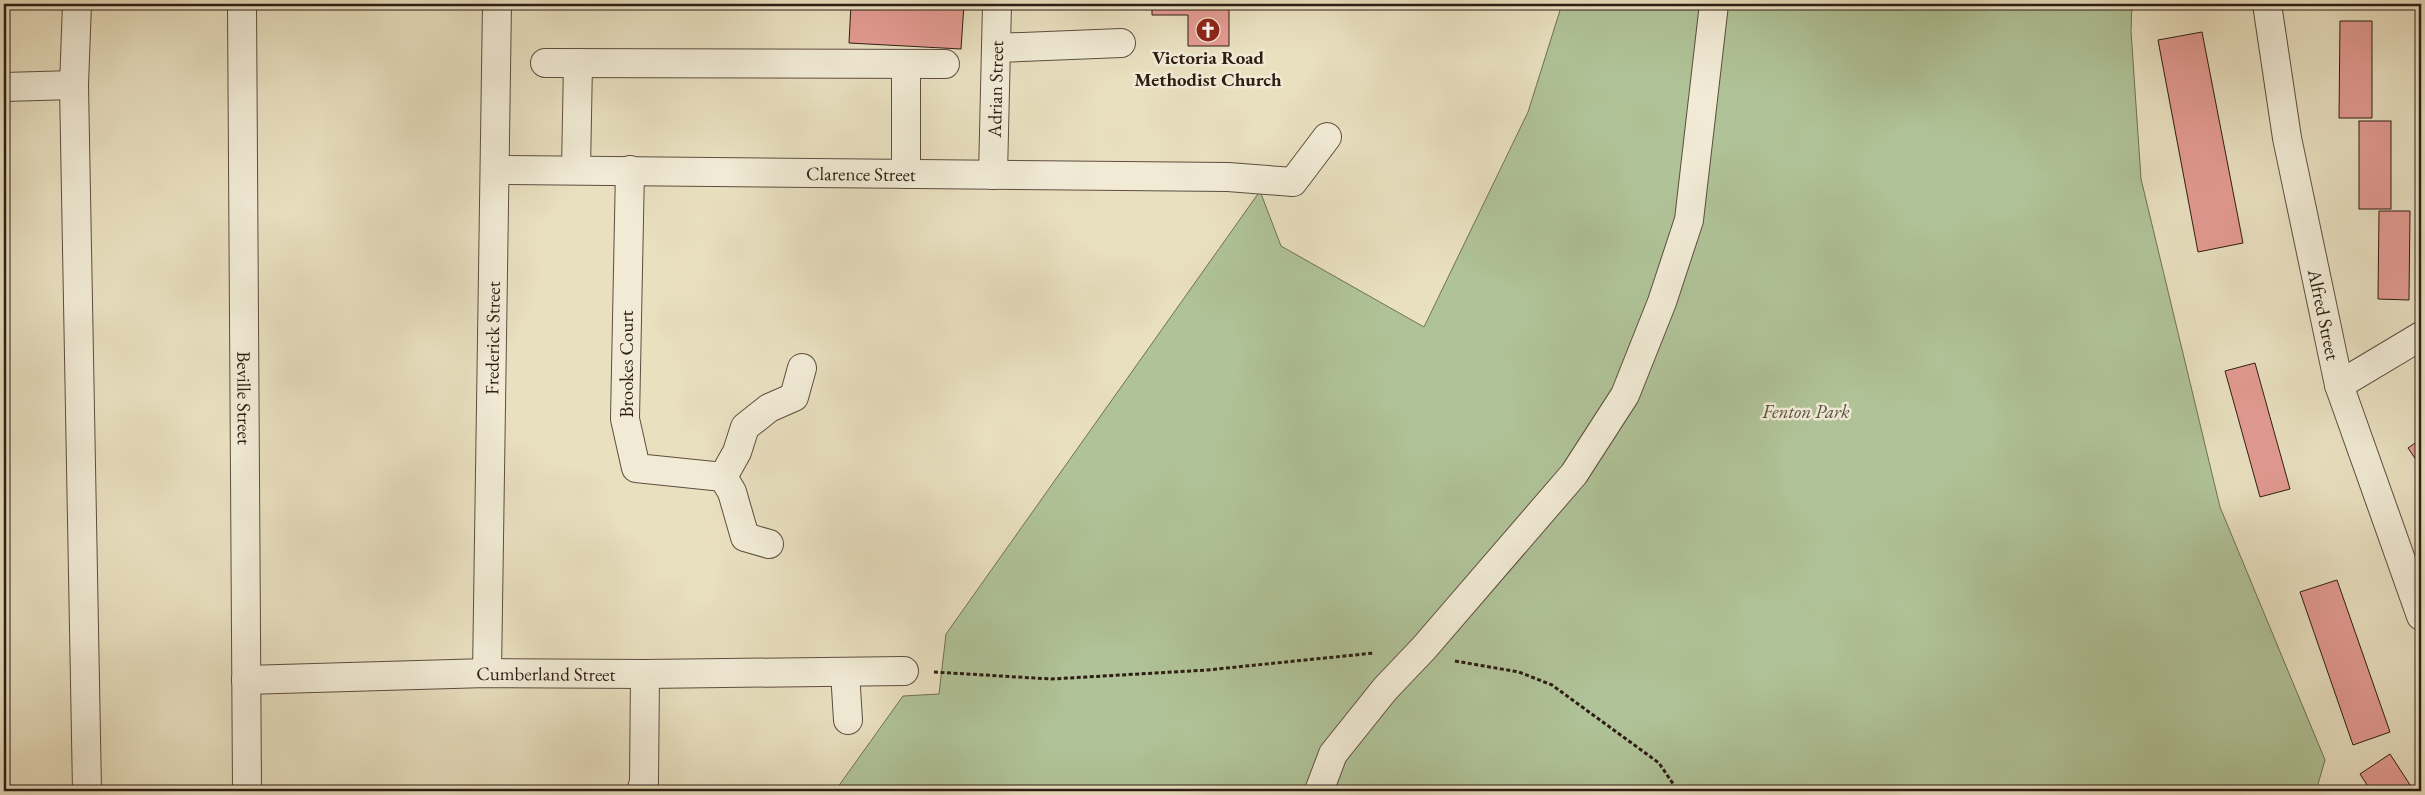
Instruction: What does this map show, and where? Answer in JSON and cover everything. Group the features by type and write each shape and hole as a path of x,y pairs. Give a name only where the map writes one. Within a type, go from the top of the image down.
{"street":[{"path":"77,4 74,85 88,791"},
{"name":"Beville Street","path":"242,4 247,791"},
{"name":"Frederick Street","path":"487,673 497,4"},
{"name":"Adrian Street","path":"993,175 997,4"},
{"path":"1319,791 1332,754 1385,689 1424,648 1574,474 1625,395 1662,302 1689,220 1714,4"},
{"name":"Alfred Street","path":"2267,4 2287,138 2339,386 2421,616"},
{"path":"996,48 1121,43"},
{"path":"545,63 945,64"},
{"path":"576,170 578,63"},
{"path":"906,64 906,174"},
{"path":"4,86 74,85"},
{"name":"Clarence Street","path":"495,170 1228,177 1293,182 1328,137"},
{"name":"Brookes Court","path":"630,170 625,419 636,468 723,476"},
{"path":"2339,386 2421,336"},
{"path":"769,544 745,537 732,492 723,476 737,452 745,427 769,408 794,397 802,368"},
{"name":"Cumberland Street","path":"246,680 487,673 645,674 904,671"},
{"path":"845,672 848,720"},
{"path":"641,791 644,782 645,674"}],"path":[{"path":"1424,648 1458,662 1519,672 1552,685 1659,763 1678,791"},
{"path":"904,671 1051,679 1207,670 1375,653"}],"green space":[{"name":"Fenton Park","path":"1562,4 2132,4 2131,31 2141,179 2220,507 2325,760 2316,791 835,791 903,696 939,694 946,634 1260,191 1281,246 1424,327 1528,112"}],"building":[{"path":"851,4 964,4 961,49 849,43"},
{"name":"Victoria Road Methodist Church","path":"1152,4 1229,4 1229,46 1188,46 1188,15 1152,15"},
{"path":"2340,21 2372,21 2372,118 2339,118"},
{"path":"2202,32 2243,243 2198,252 2158,40"},
{"path":"2359,121 2391,121 2391,209 2359,209"},
{"path":"2379,211 2410,211 2409,300 2378,299"},
{"path":"2255,363 2290,489 2260,497 2225,371"},
{"path":"2421,439 2421,467 2408,448"},
{"path":"2337,580 2390,732 2353,745 2300,592"},
{"path":"2390,754 2414,791 2371,791 2360,774"}],"place":[{"name":"Victoria Road Methodist Church","path":"1208,30"}]}
